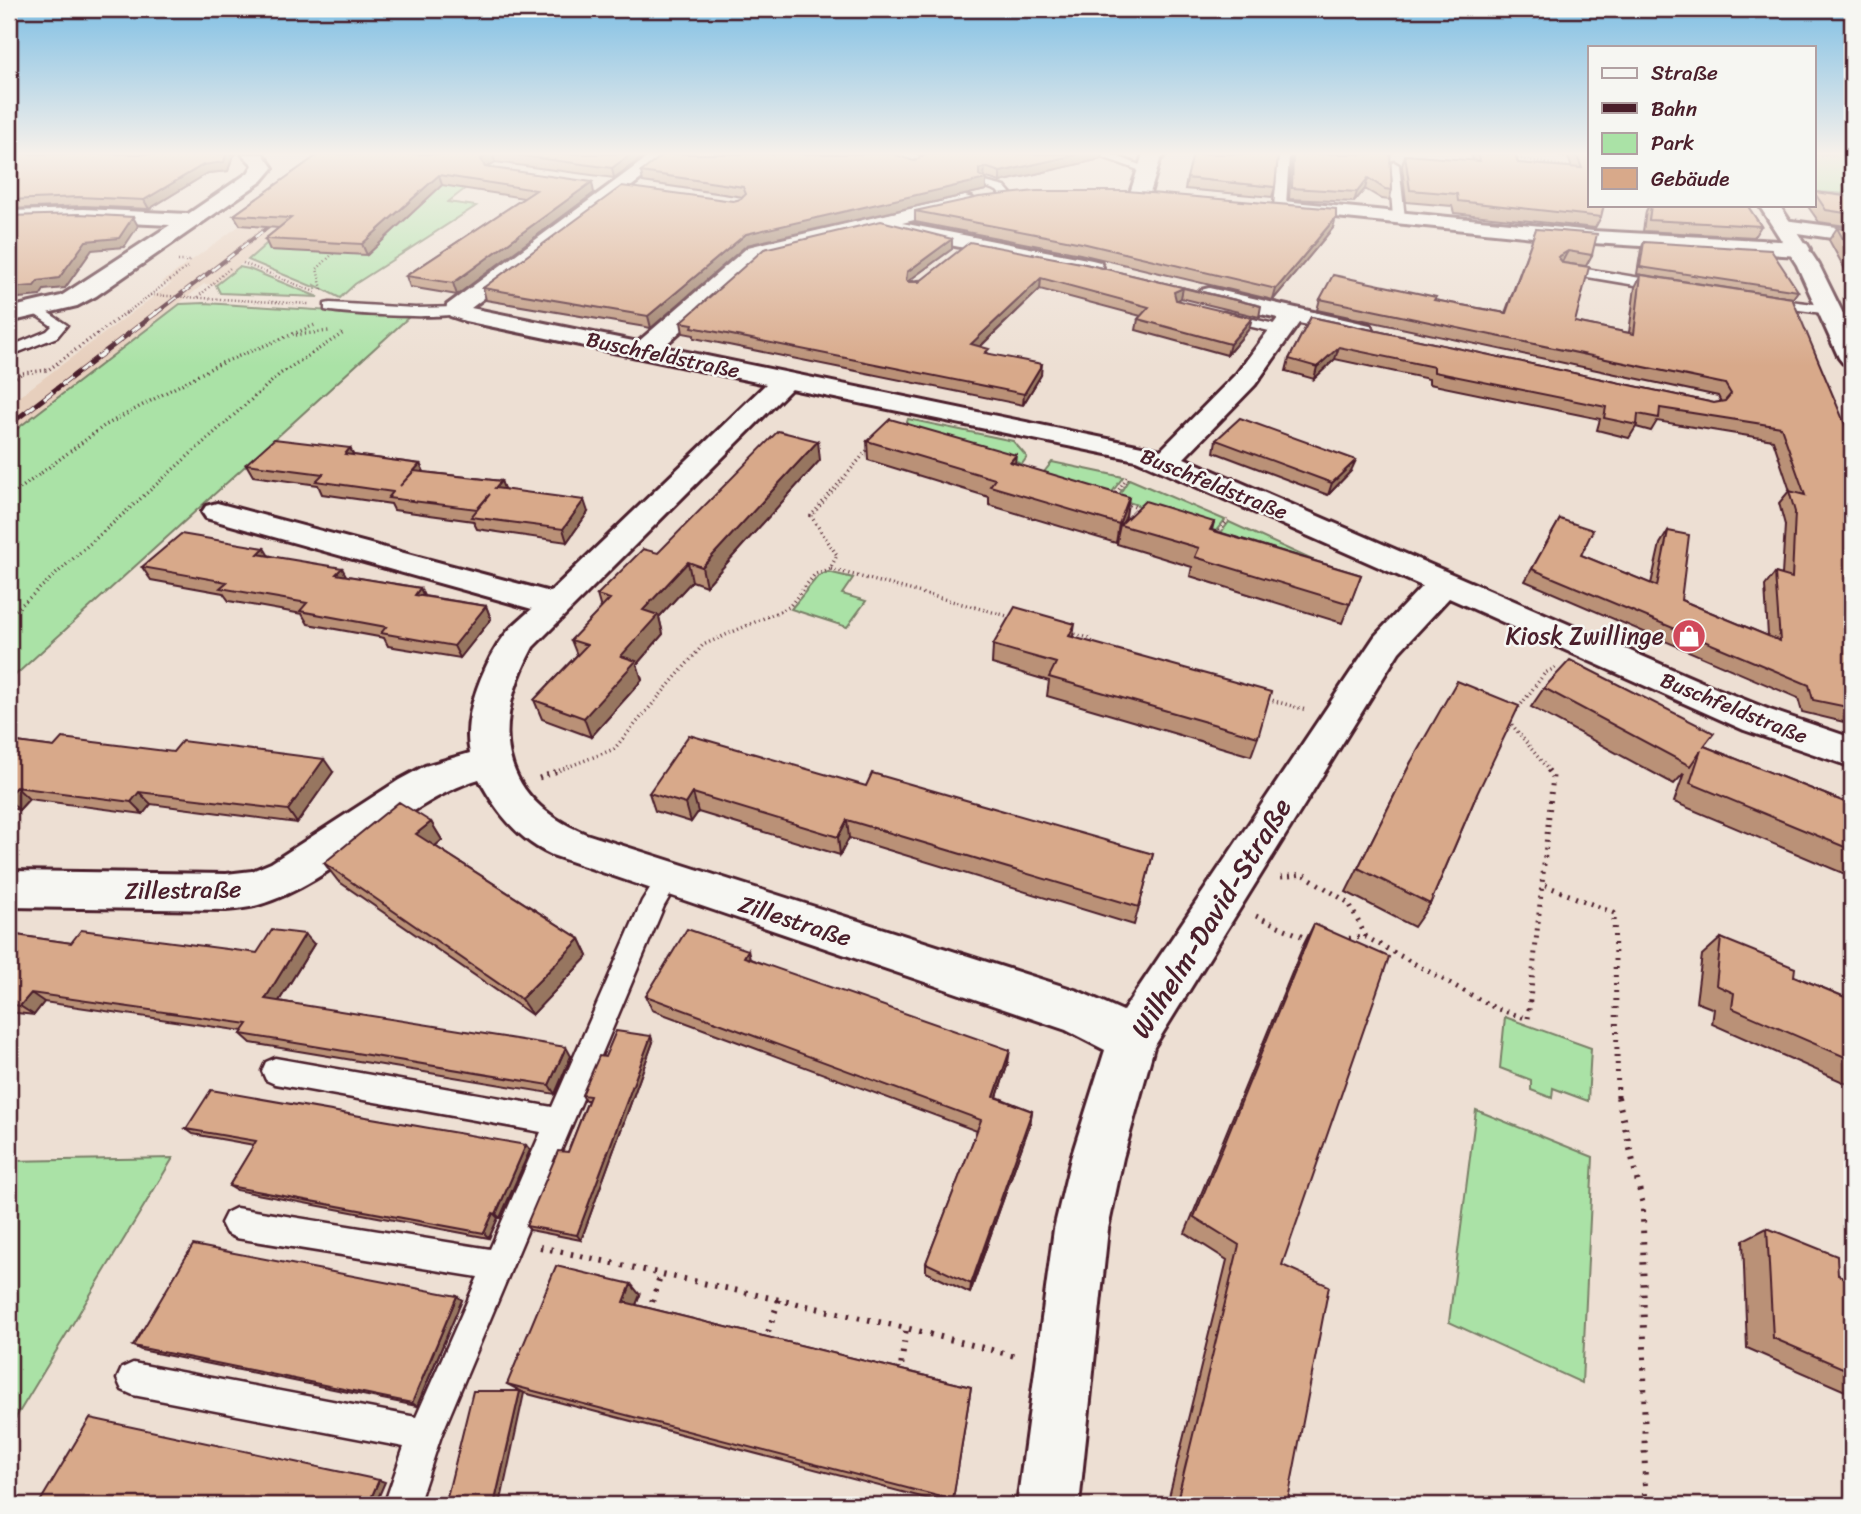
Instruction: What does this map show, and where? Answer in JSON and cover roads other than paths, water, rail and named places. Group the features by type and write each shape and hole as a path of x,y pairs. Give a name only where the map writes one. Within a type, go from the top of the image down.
{"street":[{"path":"9,315 69,301 88,291 184,225"},
{"path":"458,311 459,305 568,225"},
{"path":"643,351 756,252 865,225"},
{"path":"892,225 902,230 965,248 1117,273"},
{"path":"1467,225 1593,237 1753,244 1799,249"},
{"path":"1784,226 1852,235"},
{"path":"1784,226 1799,249 1852,358"},
{"path":"1191,291 1287,323 1388,336"},
{"name":"Buschfeldstraße","path":"458,311 1143,453 1757,720 1852,754"},
{"path":"1166,461 1245,379 1287,323"},
{"path":"499,778 485,727 494,687 502,668 520,640 785,380"},
{"path":"217,512 555,604"},
{"name":"Wilhelm-David-Straße","path":"1048,1505 1081,1229 1097,1158 1132,1039 1387,644 1444,583"},
{"name":"Zillestraße","path":"9,889 226,892 256,888 286,875 413,791 439,777 499,778 524,814 554,837 592,854 1078,1013 1132,1039"}],"lane":[{"path":"1562,269 1682,289"},
{"path":"1754,300 1830,310"},
{"path":"326,306 415,312 458,311"},
{"path":"9,352 52,334 60,326 38,310"},
{"path":"1206,312 1287,323"},
{"path":"401,1505 425,1435 558,1122 654,901 668,879"},
{"path":"275,1071 558,1122"},
{"path":"236,1223 498,1265"},
{"path":"133,1379 425,1435"}],"railway":[{"path":"155,314 271,225"},
{"path":"9,425 157,312"}],"place":[{"name":"Kiosk Zwillinge","path":"1689,636"}]}
